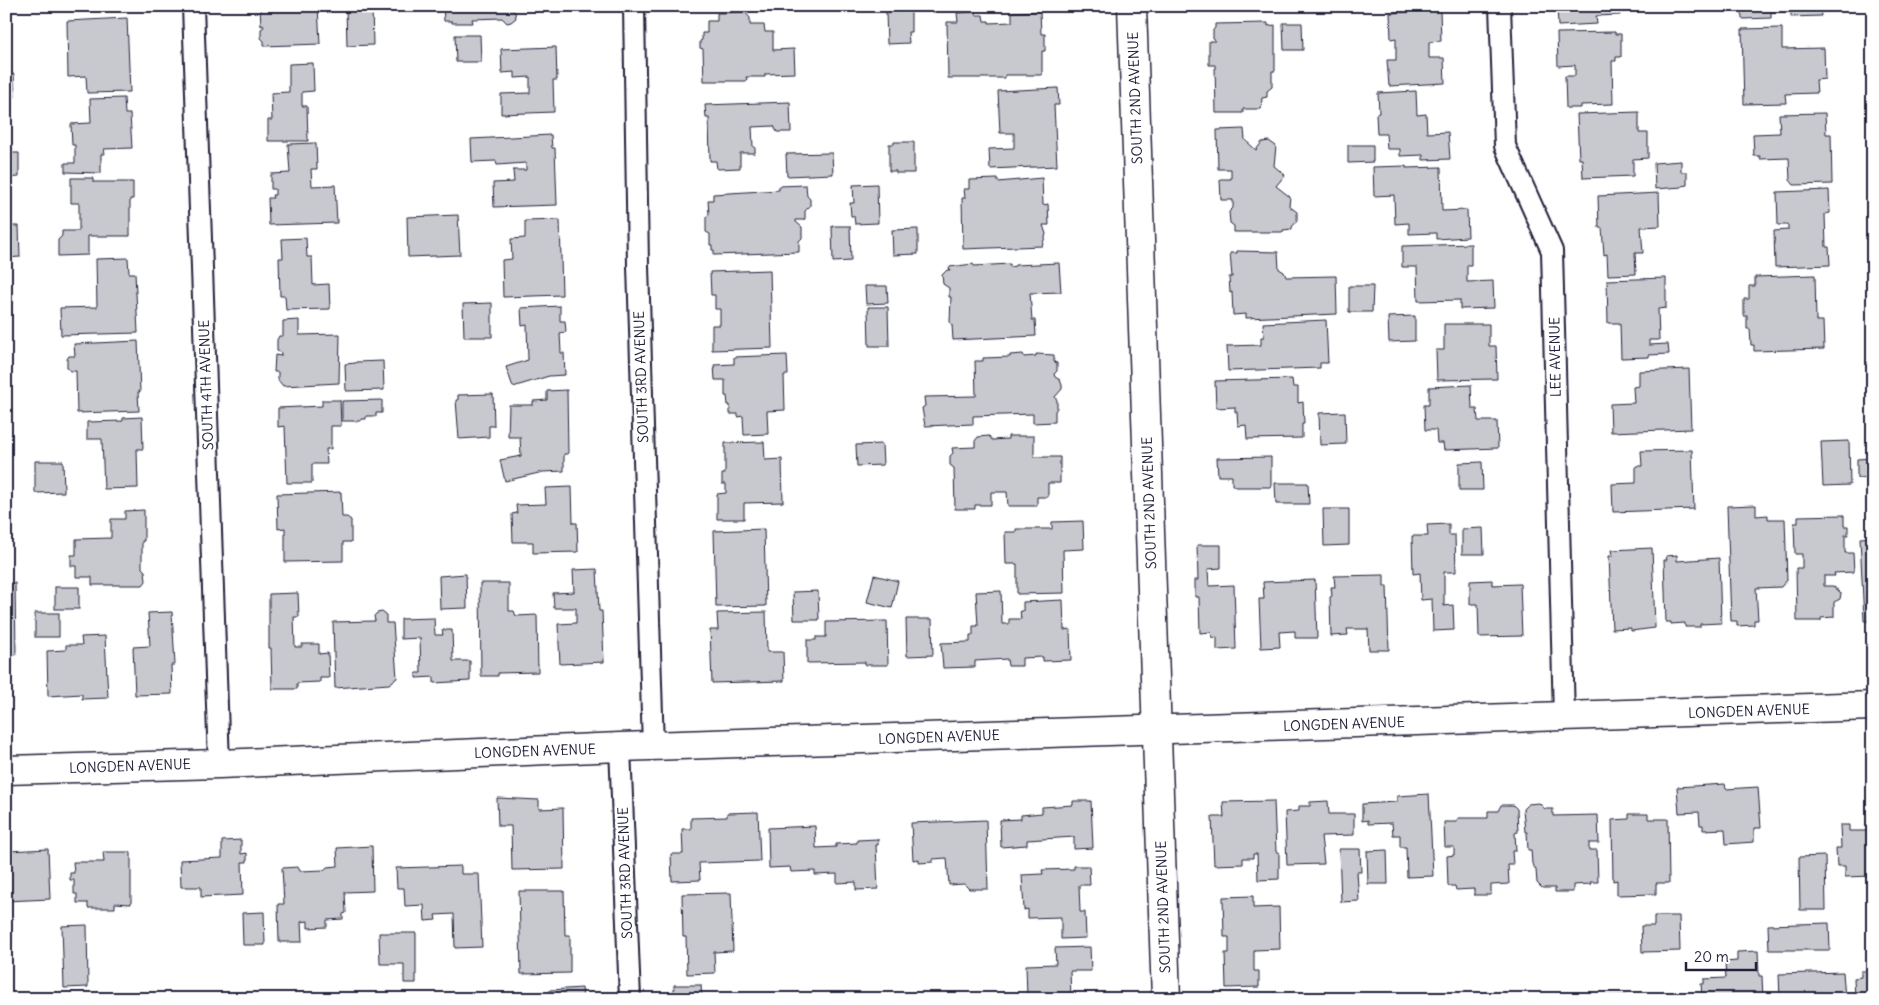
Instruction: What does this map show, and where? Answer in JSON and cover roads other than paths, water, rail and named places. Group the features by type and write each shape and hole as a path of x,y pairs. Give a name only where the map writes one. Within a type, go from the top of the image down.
{"street":[{"name":"SOUTH 4TH AVENUE","path":"193,6 219,764"},
{"name":"SOUTH 3RD AVENUE","path":"634,6 638,266 653,747"},
{"name":"SOUTH 2ND AVENUE","path":"1132,6 1166,999"},
{"name":"LEE AVENUE","path":"1500,6 1505,146 1552,251 1564,718"},
{"name":"LONGDEN AVENUE","path":"6,770 219,764 620,747 1157,729 1564,718 1873,706"},
{"name":"SOUTH 3RD AVENUE","path":"620,747 630,999"}]}
